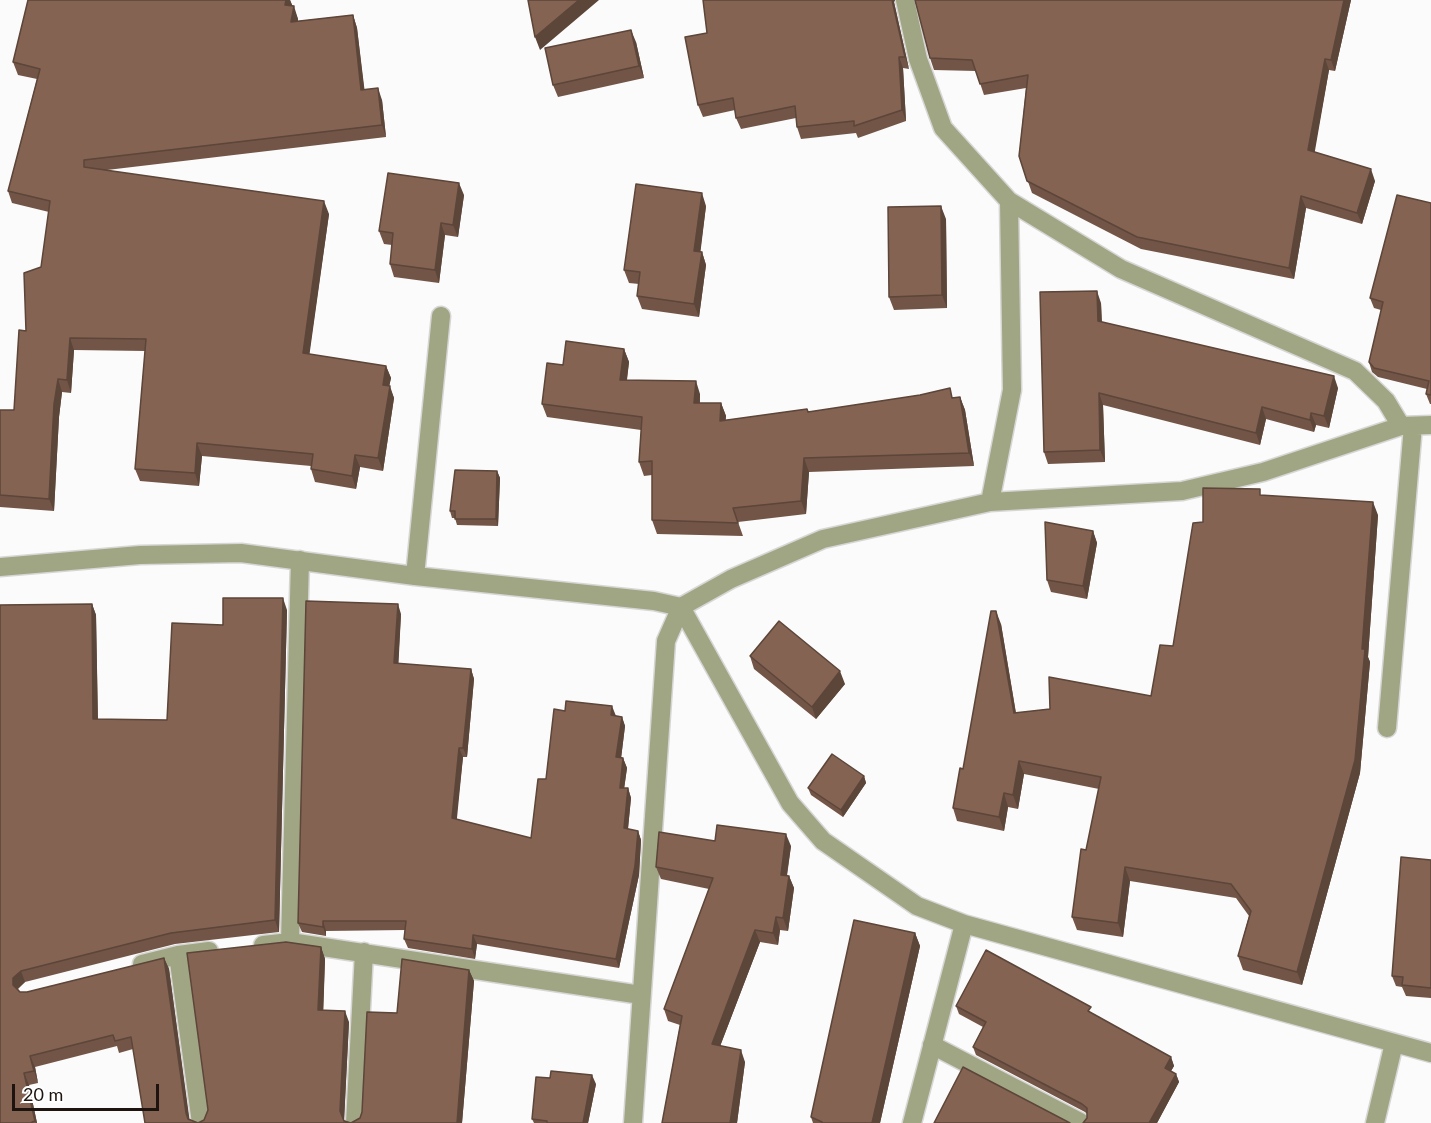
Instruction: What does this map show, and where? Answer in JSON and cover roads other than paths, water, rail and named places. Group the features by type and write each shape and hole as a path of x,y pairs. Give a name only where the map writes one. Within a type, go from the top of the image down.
{"street":[{"path":"905,0 918,59 943,128 1009,201 1121,270 1354,371 1415,426"},
{"path":"990,502 1012,390 1009,201"},
{"path":"415,576 441,316"},
{"path":"633,1123 666,641 681,607 731,579 824,539 990,502 1182,491 1263,471 1415,426"},
{"path":"1387,729 1415,426"},
{"path":"0,567 140,555 240,553 415,576 654,601 681,607 790,803 823,841 917,906 964,924 1431,1053"},
{"path":"290,942 300,560"},
{"path":"912,1123 964,924"},
{"path":"246,947 290,942 641,994"},
{"path":"121,969 178,955 223,949"},
{"path":"355,1123 364,952"},
{"path":"178,955 201,1123"},
{"path":"1375,1123 1394,1043"},
{"path":"932,1045 1080,1122"}]}
